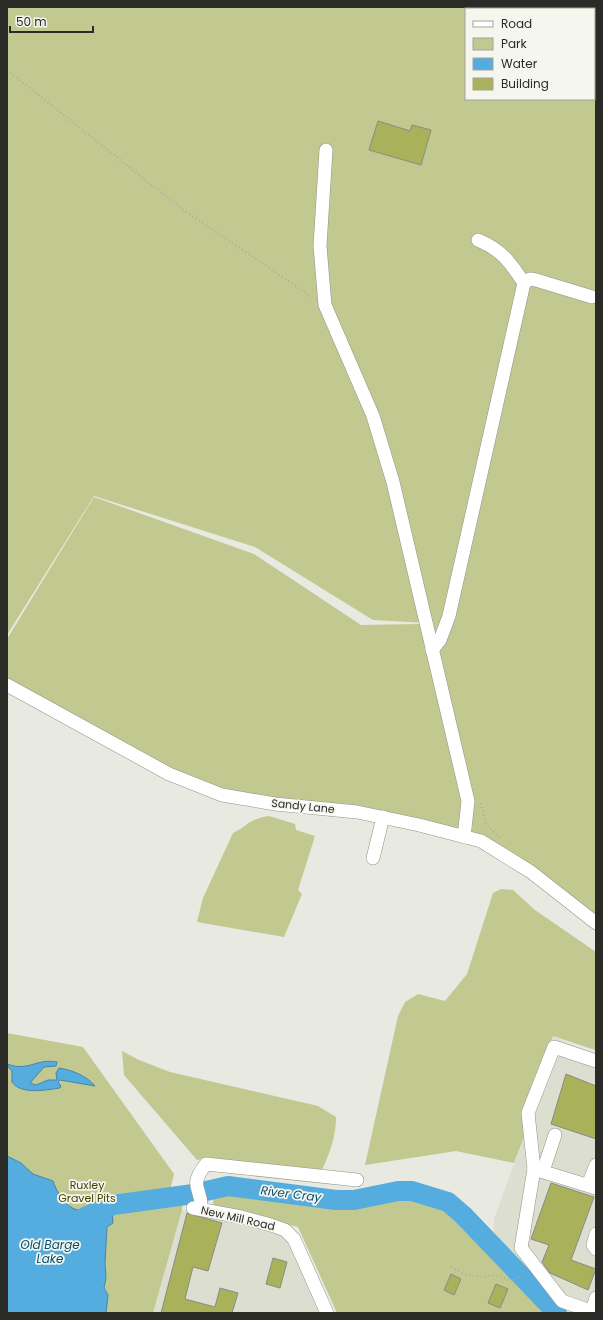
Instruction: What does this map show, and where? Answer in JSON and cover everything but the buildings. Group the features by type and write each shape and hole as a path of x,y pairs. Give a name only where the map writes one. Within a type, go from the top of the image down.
{"street":[{"path":"326,150 320,246 325,305 375,424 393,482 468,801 464,837"},
{"path":"432,650 440,640 448,616 524,283 508,259 491,245 478,240"},
{"path":"524,283 530,280 536,280 592,297"},
{"name":"Sandy Lane","path":"7,685 169,774 222,796 275,804 357,812 481,841 532,872 596,923"},
{"path":"373,858 383,817"},
{"path":"538,1170 528,1113 554,1047 596,1062"},
{"path":"555,1135 538,1170 521,1248 562,1301 594,1312 596,1298"},
{"name":"New Mill Road","path":"327,1313 294,1239 285,1230 199,1206 196,1188 197,1179 206,1164 357,1180"},
{"path":"538,1170 592,1187 596,1166"},
{"path":"596,1234 593,1245 596,1249"}],"path":[{"path":"7,70 182,209 325,305"},
{"path":"480,801 486,824 503,840"},
{"path":"451,1267 466,1275 481,1278 495,1275 514,1281 525,1271"}],"shaded area":[{"path":"553,1036 596,1055 596,1313 563,1312 555,1306 493,1241 494,1219 524,1137 523,1112"},
{"path":"182,1210 241,1219 284,1232 324,1313 153,1313"}],"green space":[{"path":"7,7 596,7 596,922 467,834 470,800 427,623 373,620 255,547 94,496 7,635"},
{"path":"94,497 254,554 361,625 420,624 465,800 461,833 223,794 169,773 7,683 7,639"},
{"path":"269,816 295,824 296,830 315,836 298,890 302,894 284,937 197,922 203,898 233,833 253,821"},
{"path":"501,889 513,890 535,910 596,952 595,1050 553,1036 523,1112 524,1137 514,1163 456,1151 365,1165 398,1016 405,1002 418,994 445,1001 467,974 493,893"},
{"name":"Ruxley Gravel Pits","path":"7,1033 83,1047 174,1174 166,1206 183,1200 182,1210 153,1313 7,1313"},
{"path":"122,1051 139,1060 170,1072 318,1106 336,1117 332,1144 322,1170 208,1158 197,1160 124,1075"},
{"path":"227,1191 360,1203 398,1194 423,1197 440,1205 457,1219 552,1313 337,1313 298,1227 213,1206 214,1192"}],"water":[{"path":"50,1061 57,1062 56,1066 44,1067 30,1083 36,1085 48,1080 57,1080 56,1073 59,1068 79,1074 92,1082 95,1086 60,1080 58,1082 61,1086 60,1088 34,1091 21,1089 12,1082 12,1071 7,1066 7,1064 27,1066"},
{"name":"Old Barge Lake","path":"7,1156 21,1163 33,1174 53,1181 60,1196 73,1208 83,1210 111,1201 113,1223 107,1227 105,1263 106,1278 104,1288 108,1295 106,1313 7,1313"}],"waterway":[{"name":"River Cray","path":"85,1217 113,1205 193,1194 228,1186 336,1200 354,1200 398,1191 412,1191 448,1202 463,1215 557,1313"}]}
